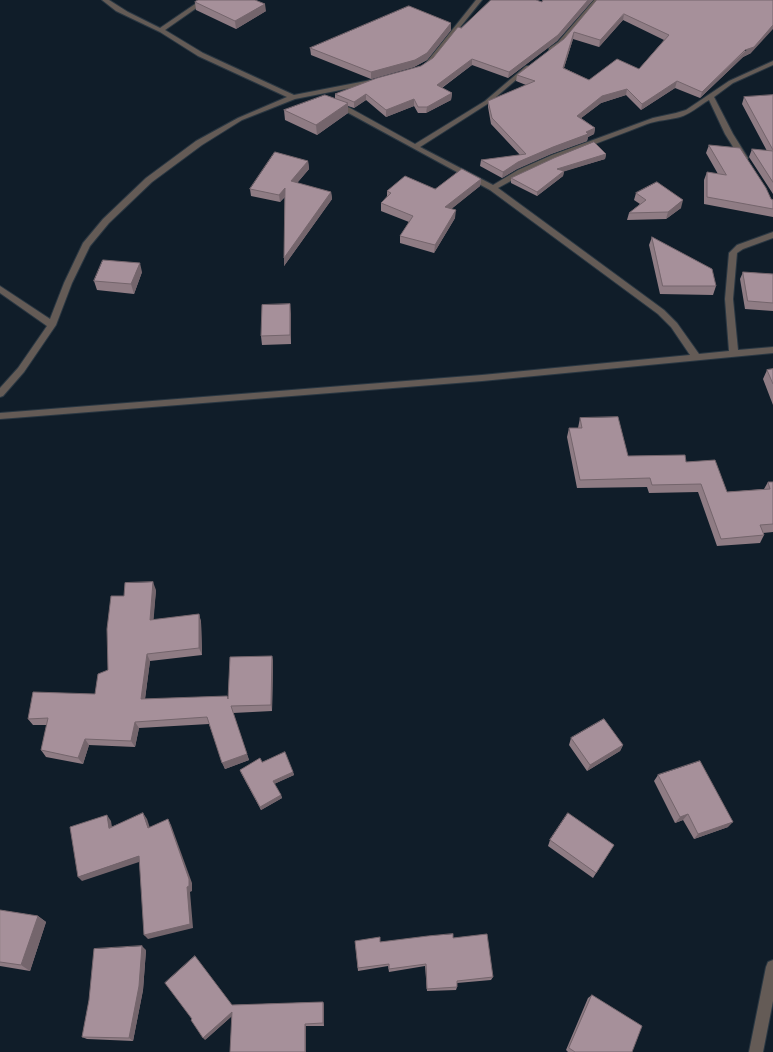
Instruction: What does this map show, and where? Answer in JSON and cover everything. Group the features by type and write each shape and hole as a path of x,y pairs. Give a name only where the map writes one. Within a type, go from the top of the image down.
{"street":[{"path":"105,0 132,16 161,30 188,48 268,84 293,97"},
{"path":"161,30 205,0"},
{"path":"418,70 424,68 430,62 478,0"},
{"path":"547,53 560,43 597,0"},
{"path":"415,147 487,102 534,62"},
{"path":"493,188 520,172 555,157 655,119 688,111 731,82 773,63"},
{"path":"0,394 21,370 52,325 68,283 86,245 111,216 149,180 199,143 240,119 293,97 384,80"},
{"path":"306,94 348,109 415,147 493,188 661,312 674,325 697,358"},
{"path":"710,96 729,134 748,164"},
{"path":"734,353 729,299 733,253 735,249 741,246 767,239 773,235"},
{"path":"0,289 52,325"},
{"path":"0,416 278,395 773,350"},
{"path":"756,1052 773,967"}],"building":[{"path":"198,0 255,0 265,4 235,21 195,2"},
{"path":"491,0 536,0 542,2 543,0 588,0 558,35 509,72 472,59 437,85 452,93 427,107 418,107 414,99 386,110 366,94 354,102 335,94 377,78 421,66 433,58 458,27 461,28"},
{"path":"597,0 773,0 773,25 754,47 745,50 702,92 677,81 642,104 627,89 602,96 577,116 595,128 586,132 588,134 518,162 503,172 481,160 526,154 492,118 488,101 535,81 517,75 564,39","holes":["624,14 669,35 639,69 617,59 589,80 563,68 574,32 600,40"]},
{"path":"409,6 451,23 427,53 415,60 371,72 310,48"},
{"path":"325,95 348,103 316,125 284,110"},
{"path":"773,95 773,150 744,97"},
{"path":"594,142 606,154 557,169 564,171 537,192 511,178 554,158"},
{"path":"709,145 740,148 773,200 773,209 707,197 707,172 726,175"},
{"path":"752,149 773,151 773,182"},
{"path":"275,152 308,161 291,181 331,192 284,258 285,188 279,195 250,189"},
{"path":"462,169 481,179 445,207 456,210 435,245 400,236 413,216 381,203 391,193 387,191 405,176 435,189"},
{"path":"657,182 683,200 668,212 629,213 646,200 636,193"},
{"path":"652,237 712,269 716,286 663,286"},
{"path":"103,260 140,263 131,284 94,281"},
{"path":"743,272 773,274 773,303 748,301"},
{"path":"290,304 290,335 261,336 262,305"},
{"path":"773,369 773,384 767,370"},
{"path":"618,417 628,456 685,455 686,462 715,460 727,492 770,489 768,482 773,482 773,524 760,525 764,535 721,539 701,484 652,485 650,478 580,480 569,428 582,428 580,418"},
{"path":"153,582 150,620 199,614 199,648 147,654 141,699 227,696 228,699 230,657 272,656 271,705 231,706 247,754 222,763 207,717 135,722 131,741 85,739 78,758 41,750 48,718 28,719 33,692 95,694 98,674 108,670 107,629 111,596 124,596 125,583"},
{"path":"604,719 623,745 590,765 571,738"},
{"path":"285,752 293,772 273,781 281,795 260,807 240,770 260,758 262,762"},
{"path":"700,761 733,822 698,834 688,814 680,817 658,775"},
{"path":"143,813 148,828 168,819 189,879 189,886 187,887 190,924 144,935 139,856 78,877 70,827 107,815 109,828"},
{"path":"568,813 614,845 596,873 550,840"},
{"path":"0,910 38,916 21,965 0,962"},
{"path":"453,934 453,938 487,934 493,977 457,981 457,987 427,989 426,964 389,969 389,964 358,968 355,941 380,937 380,942"},
{"path":"142,946 139,986 129,1038 82,1037 89,1000 94,949"},
{"path":"195,956 232,1005 323,1002 323,1023 305,1024 305,1052 230,1052 232,1012 203,1038 191,1020 192,1019 165,983"},
{"path":"592,995 642,1026 632,1052 575,1052 569,1048"}]}
